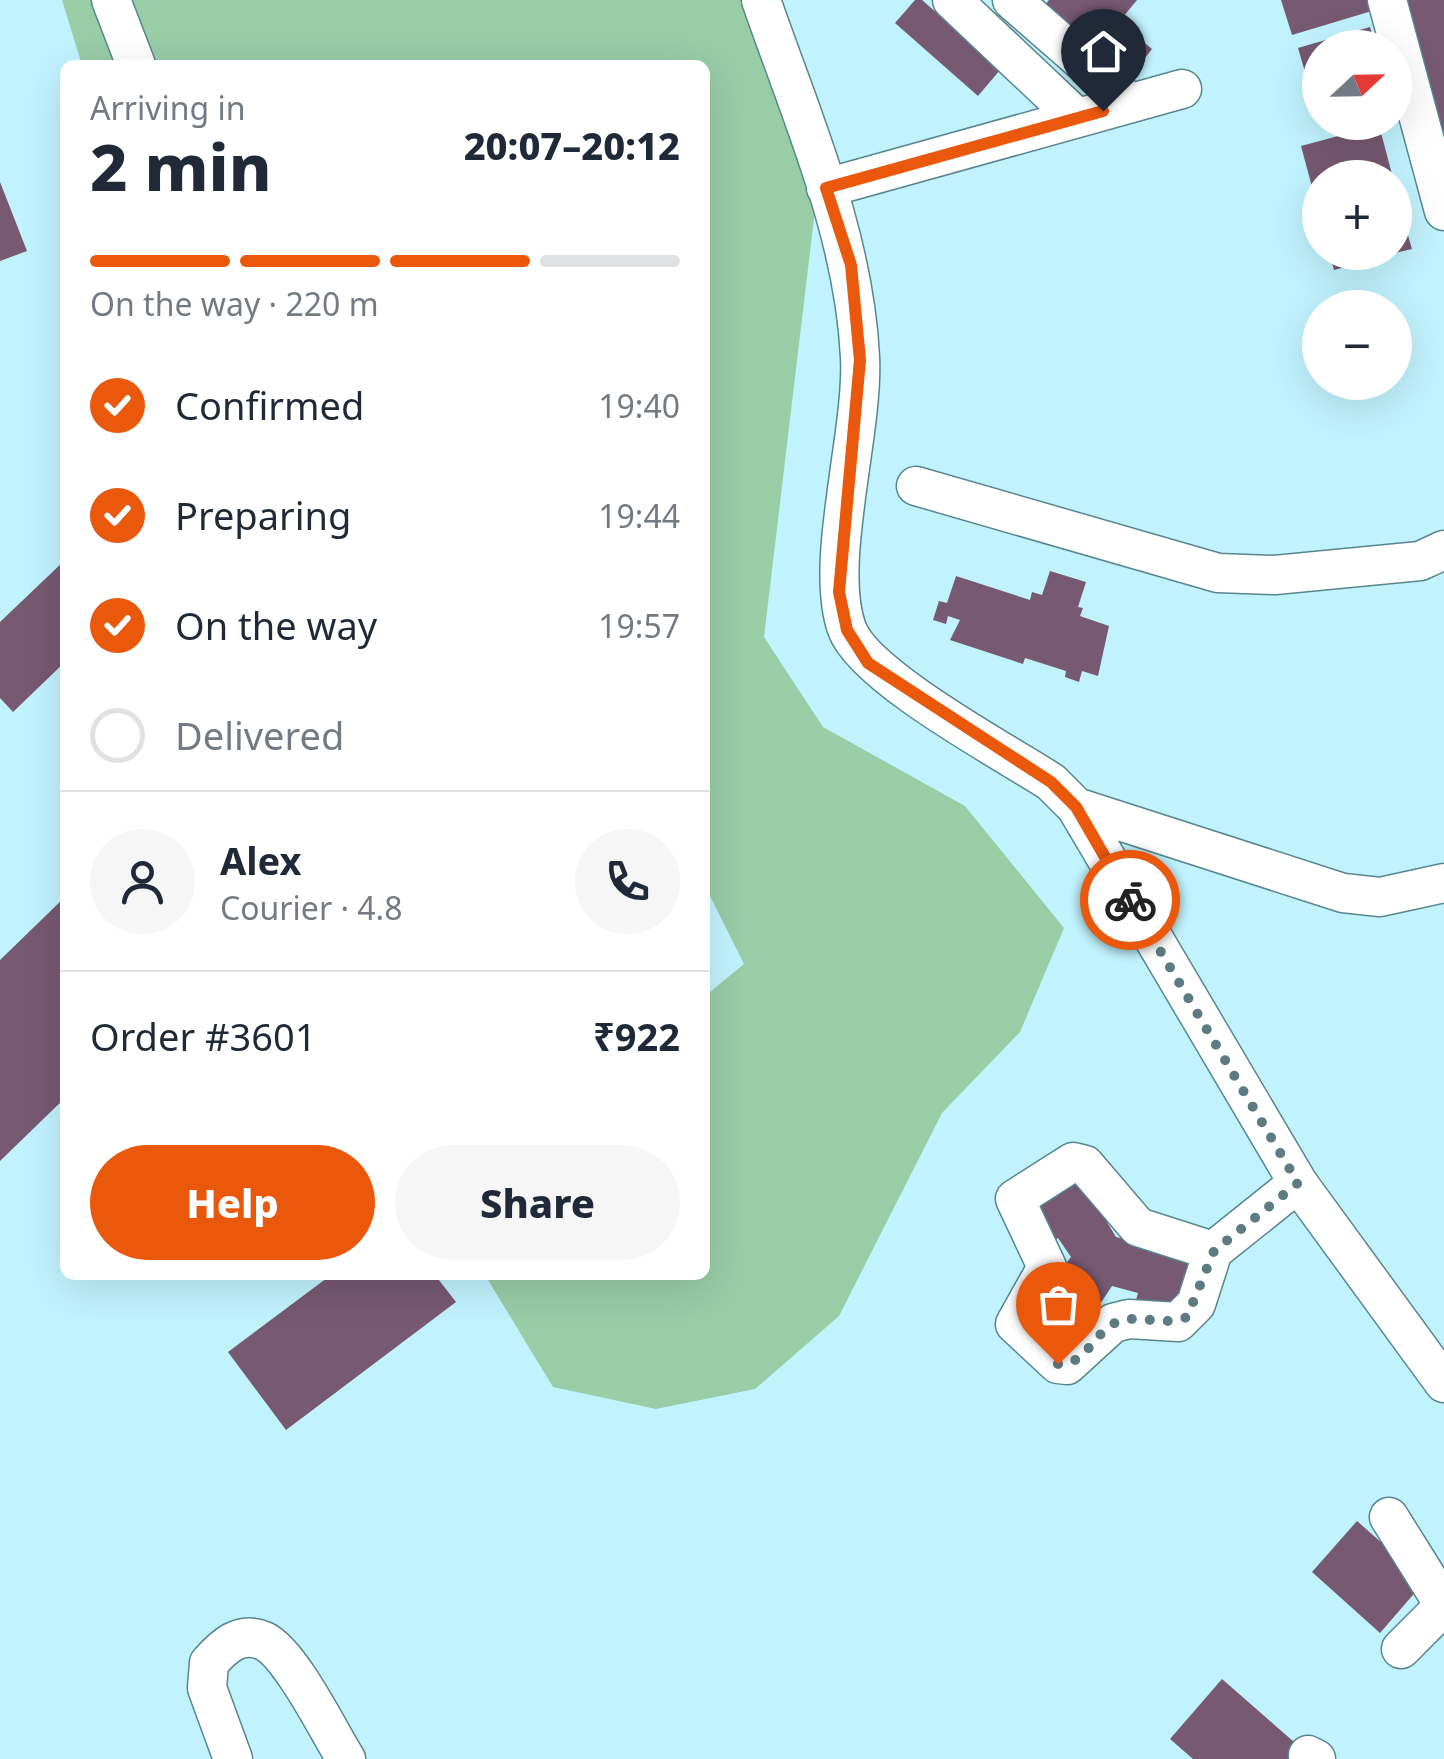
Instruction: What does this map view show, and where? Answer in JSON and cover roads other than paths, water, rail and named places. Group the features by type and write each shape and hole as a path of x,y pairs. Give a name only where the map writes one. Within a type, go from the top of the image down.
{"street":[{"path":"111,0 134,60"},
{"path":"760,0 851,265 860,360 839,592 847,630 868,663 1051,782 1076,807 1298,1183 1444,1384"},
{"path":"952,0 1077,118"},
{"path":"1012,0 1130,104"},
{"path":"1387,0 1444,211"},
{"path":"1028,71 1056,39"},
{"path":"826,188 1182,89"},
{"path":"916,486 1218,573 1275,576 1402,562 1444,550"},
{"path":"1076,807 1342,893 1380,897 1444,884"},
{"path":"1214,1251 1149,1234 1124,1215 1086,1165 1073,1162 1015,1199 1047,1267 1014,1324 1058,1364 1067,1365 1113,1323 1129,1319 1178,1322 1187,1317 1214,1251 1298,1183"},
{"path":"1389,1517 1439,1597 1442,1612 1401,1649"},
{"path":"233,1759 207,1688 209,1663 233,1640 247,1638 264,1641 281,1656 346,1759"}]}
